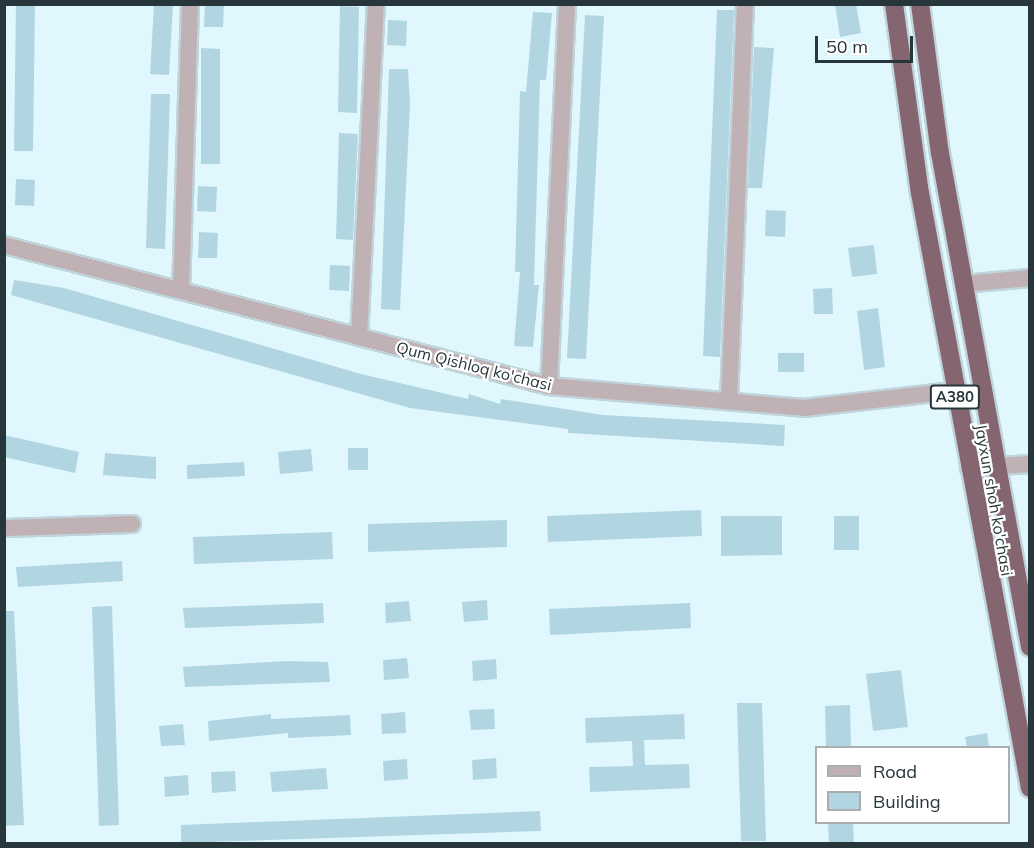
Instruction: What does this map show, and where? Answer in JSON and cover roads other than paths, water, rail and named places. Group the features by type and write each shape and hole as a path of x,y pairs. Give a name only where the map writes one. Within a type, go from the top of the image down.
{"highway":[{"name":"Jayxun shoh ko'chasi","path":"894,4 954,391 1029,788"},
{"name":"Jayxun shoh ko'chasi","path":"920,4 963,284 1029,647"}],"street":[{"path":"181,291 190,4"},
{"path":"358,337 376,4"},
{"path":"549,386 567,4"},
{"path":"729,401 745,4"},
{"name":"Qum Qishloq ko'chasi","path":"4,245 549,386 804,408 954,391"},
{"path":"963,284 1029,278"},
{"path":"969,468 996,464 1029,464"},
{"path":"4,528 132,524"}]}
